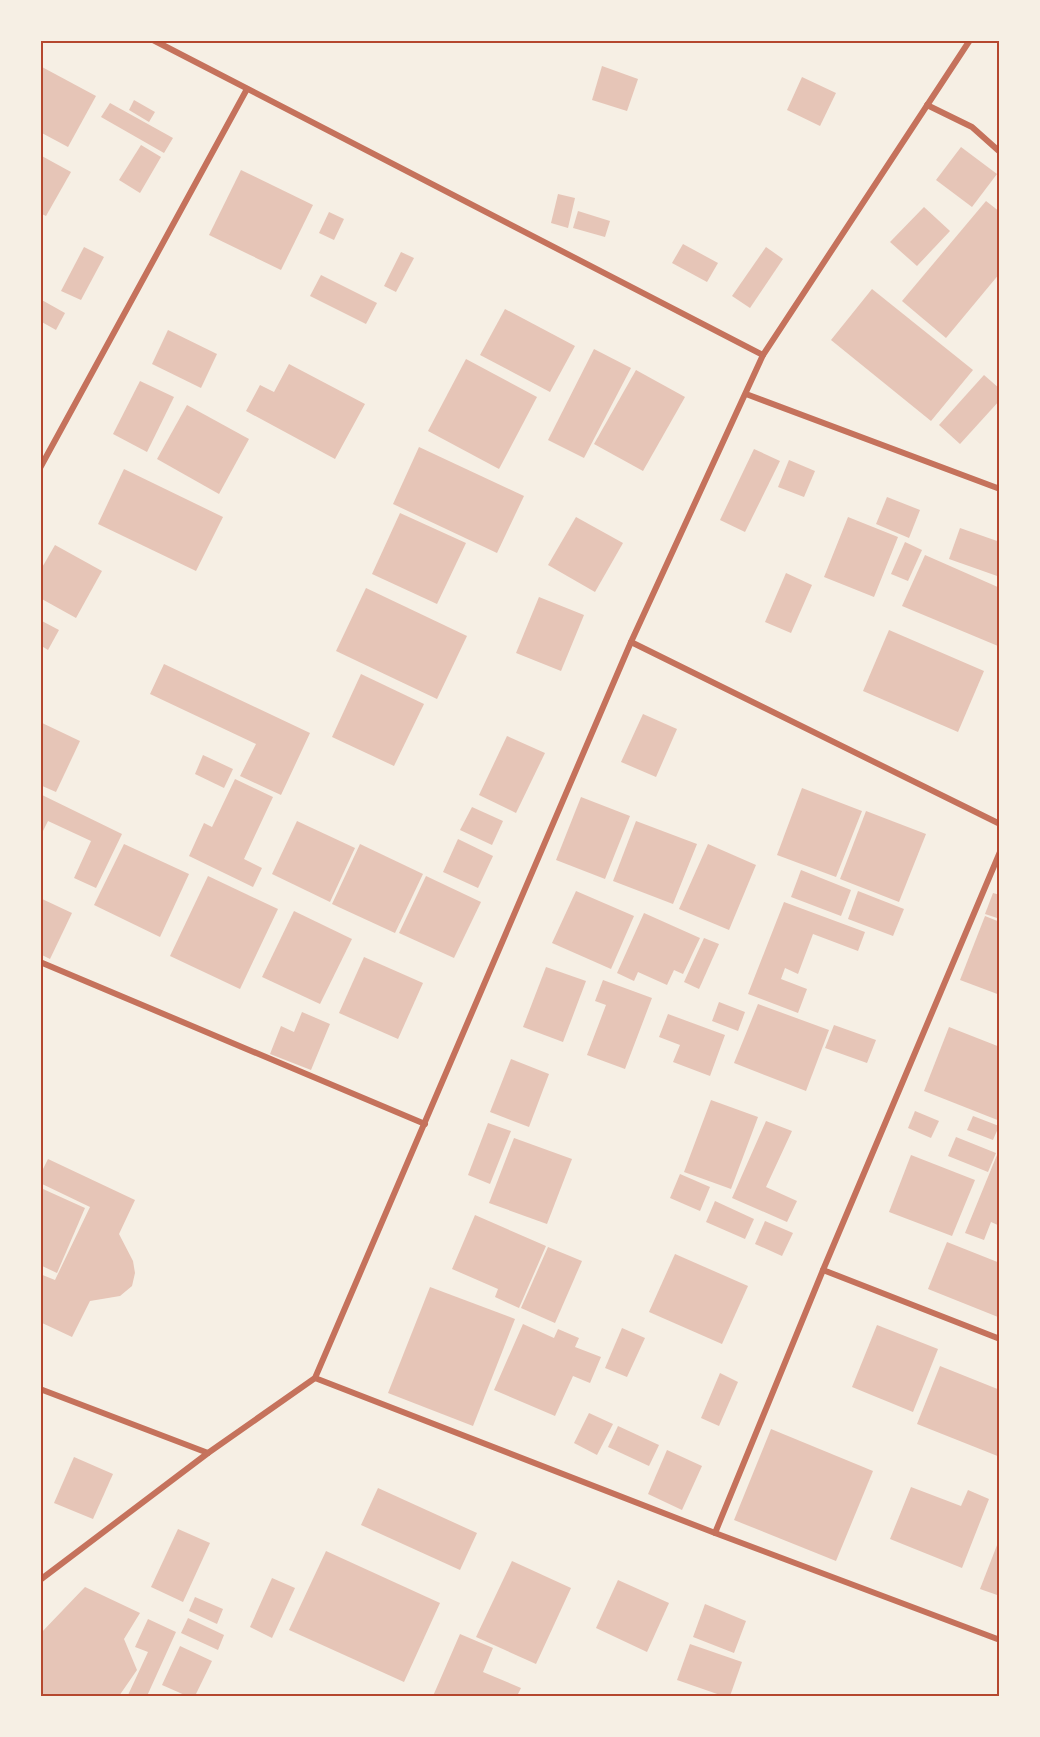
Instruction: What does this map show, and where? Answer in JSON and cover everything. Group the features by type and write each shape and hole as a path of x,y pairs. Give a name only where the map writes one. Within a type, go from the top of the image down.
{"street":[{"path":"153,40 763,356"},
{"path":"40,1580 208,1453 315,1378 631,642 763,356 970,40"},
{"path":"40,468 247,89"},
{"path":"927,105 972,127 999,152"},
{"path":"746,394 999,489"},
{"path":"631,642 999,824"},
{"path":"715,1533 999,852"},
{"path":"40,962 425,1124"},
{"path":"823,1270 999,1339"},
{"path":"315,1378 999,1640"},
{"path":"40,1389 208,1453"}],"building":[{"path":"602,66 638,79 627,111 592,100"},
{"path":"42,67 96,96 68,147 40,132"},
{"path":"802,77 836,93 820,126 787,110"},
{"path":"134,100 155,112 149,122 129,110"},
{"path":"110,103 173,138 164,153 101,117"},
{"path":"141,145 161,157 140,193 119,180"},
{"path":"961,147 997,174 972,207 936,180"},
{"path":"40,155 71,172 46,216 40,213"},
{"path":"241,170 313,205 281,270 209,235"},
{"path":"558,194 575,198 568,228 551,223"},
{"path":"986,201 1000,212 1000,273 946,338 902,301"},
{"path":"924,207 950,231 917,266 890,242"},
{"path":"578,211 610,221 605,237 573,228"},
{"path":"329,212 344,219 334,240 319,233"},
{"path":"683,244 718,263 707,282 672,263"},
{"path":"84,247 104,257 81,300 61,291"},
{"path":"766,247 783,259 750,308 732,296"},
{"path":"401,252 414,258 396,292 384,286"},
{"path":"321,275 377,303 366,324 310,296"},
{"path":"872,289 973,370 931,421 831,340"},
{"path":"40,299 65,313 56,330 40,321"},
{"path":"505,309 575,346 550,392 480,355"},
{"path":"168,330 217,354 201,388 152,364"},
{"path":"594,349 631,368 584,458 548,440"},
{"path":"466,359 537,397 499,469 428,431"},
{"path":"289,364 365,404 335,459 246,411 260,385 274,392"},
{"path":"636,370 685,397 643,471 594,444"},
{"path":"984,375 1000,389 1000,400 960,444 939,425"},
{"path":"140,381 174,397 147,452 113,434"},
{"path":"187,405 249,439 219,494 157,459"},
{"path":"419,447 524,496 497,553 393,504"},
{"path":"754,449 780,461 745,532 720,520"},
{"path":"789,460 815,471 804,497 778,487"},
{"path":"124,469 223,517 196,571 98,524"},
{"path":"887,497 920,510 909,538 876,524"},
{"path":"400,513 466,543 437,604 372,574"},
{"path":"576,517 623,543 595,592 548,565"},
{"path":"848,517 898,537 874,597 824,577"},
{"path":"960,528 1000,542 1000,577 949,559"},
{"path":"905,542 922,550 908,581 891,574"},
{"path":"55,545 102,571 76,618 40,598 40,571"},
{"path":"925,555 1000,588 1000,642 998,646 902,606"},
{"path":"786,573 812,585 791,633 765,622"},
{"path":"366,588 467,636 437,699 336,651"},
{"path":"539,597 584,615 561,671 516,653"},
{"path":"40,620 59,630 48,650 40,645"},
{"path":"889,630 984,671 958,732 863,691"},
{"path":"164,664 310,733 281,795 240,776 256,744 150,694"},
{"path":"361,674 424,704 394,766 332,737"},
{"path":"643,714 677,729 656,777 621,762"},
{"path":"40,722 80,741 56,792 40,785"},
{"path":"507,736 545,753 516,813 479,795"},
{"path":"203,755 233,769 224,788 195,774"},
{"path":"235,779 273,797 244,859 262,868 253,887 189,856 204,823 212,827"},
{"path":"802,788 862,811 836,877 777,855"},
{"path":"40,794 122,834 96,888 74,878 91,841 48,821 40,837"},
{"path":"581,797 630,816 605,879 556,860"},
{"path":"472,807 503,821 492,845 460,830"},
{"path":"866,811 926,834 899,902 840,879"},
{"path":"297,821 355,848 330,902 272,874"},
{"path":"636,821 697,844 673,904 613,881"},
{"path":"458,839 493,856 478,888 443,872"},
{"path":"124,844 189,874 160,937 94,905"},
{"path":"360,844 423,874 395,933 332,904"},
{"path":"708,844 756,865 729,930 679,909"},
{"path":"801,870 851,890 841,916 791,897"},
{"path":"208,876 278,909 240,989 170,956"},
{"path":"426,876 481,902 454,958 399,933"},
{"path":"576,891 634,916 611,969 552,943"},
{"path":"858,891 904,909 893,936 848,919"},
{"path":"993,893 1000,895 1000,919 985,914"},
{"path":"40,898 72,913 50,959 40,954"},
{"path":"784,902 865,932 858,951 813,934 798,974 785,968 781,979 807,989 798,1013 748,994"},
{"path":"294,911 352,939 320,1004 262,977"},
{"path":"644,913 700,938 683,974 674,970 667,985 638,972 634,981 617,973"},
{"path":"985,916 1000,922 1000,995 960,980"},
{"path":"704,938 719,944 699,989 684,982"},
{"path":"364,957 423,983 398,1039 339,1013"},
{"path":"546,967 586,981 563,1042 523,1027"},
{"path":"603,980 652,998 625,1069 587,1055 606,1005 595,1001"},
{"path":"719,1002 745,1012 738,1031 712,1021"},
{"path":"758,1004 829,1030 806,1091 734,1063"},
{"path":"302,1012 330,1024 311,1070 270,1054 281,1026 294,1032"},
{"path":"668,1014 725,1035 710,1076 673,1062 680,1045 659,1037"},
{"path":"834,1025 876,1040 867,1063 825,1048"},
{"path":"949,1027 1000,1047 1000,1121 924,1091"},
{"path":"511,1059 549,1074 529,1127 490,1112"},
{"path":"711,1100 758,1117 731,1189 684,1172"},
{"path":"915,1111 939,1121 931,1138 908,1128"},
{"path":"973,1116 999,1126 993,1140 967,1130"},
{"path":"766,1121 792,1131 766,1187 797,1201 787,1222 732,1198"},
{"path":"488,1123 511,1131 490,1184 468,1175"},
{"path":"956,1137 996,1153 988,1172 948,1156"},
{"path":"514,1138 572,1159 547,1224 489,1203"},
{"path":"999,1150 1000,1226 991,1222 984,1240 965,1233"},
{"path":"911,1155 975,1180 952,1236 889,1212"},
{"path":"48,1159 135,1200 119,1234 133,1261 135,1273 132,1286 120,1296 90,1301 72,1337 40,1322 40,1274 55,1280 90,1207 40,1183 40,1175"},
{"path":"680,1174 710,1187 700,1211 670,1198"},
{"path":"43,1189 85,1208 57,1273 40,1265 40,1196"},
{"path":"715,1201 754,1219 745,1239 706,1222"},
{"path":"475,1215 546,1246 519,1308 495,1297 498,1289 452,1269"},
{"path":"765,1221 793,1233 782,1256 755,1244"},
{"path":"947,1242 1000,1263 998,1317 928,1289"},
{"path":"548,1247 582,1261 555,1323 521,1308"},
{"path":"675,1254 748,1286 722,1344 649,1312"},
{"path":"430,1287 515,1319 473,1426 388,1393"},
{"path":"523,1324 554,1338 558,1329 579,1338 575,1347 601,1357 590,1383 573,1376 555,1416 494,1390"},
{"path":"877,1325 938,1349 913,1412 852,1387"},
{"path":"622,1328 645,1338 627,1377 605,1368"},
{"path":"940,1366 1000,1390 1000,1457 917,1424"},
{"path":"720,1373 738,1382 719,1426 701,1418"},
{"path":"589,1413 613,1424 597,1455 574,1443"},
{"path":"618,1426 659,1445 649,1466 608,1447"},
{"path":"771,1429 873,1471 836,1561 734,1520"},
{"path":"667,1450 702,1466 682,1510 648,1494"},
{"path":"74,1457 113,1474 93,1519 54,1503"},
{"path":"911,1487 961,1506 968,1490 989,1499 962,1568 890,1539"},
{"path":"378,1488 477,1533 460,1570 361,1525"},
{"path":"178,1529 210,1543 183,1602 151,1587"},
{"path":"1000,1540 1000,1596 980,1589"},
{"path":"326,1551 440,1603 404,1682 289,1630"},
{"path":"512,1561 571,1588 536,1664 476,1637"},
{"path":"272,1578 295,1588 272,1638 250,1627"},
{"path":"618,1580 669,1603 647,1652 596,1628"},
{"path":"85,1587 140,1613 124,1639 137,1670 119,1696 43,1696 40,1691 40,1634"},
{"path":"195,1597 223,1609 217,1624 189,1611"},
{"path":"705,1604 746,1621 734,1653 693,1637"},
{"path":"188,1618 224,1635 218,1650 181,1633"},
{"path":"148,1619 176,1632 147,1696 132,1696 128,1695 148,1652 135,1647"},
{"path":"460,1634 493,1648 483,1672 521,1688 517,1696 474,1694 473,1696 433,1696"},
{"path":"690,1644 742,1662 730,1696 723,1696 677,1680"},
{"path":"180,1646 212,1661 195,1696 187,1696 162,1685"}]}
